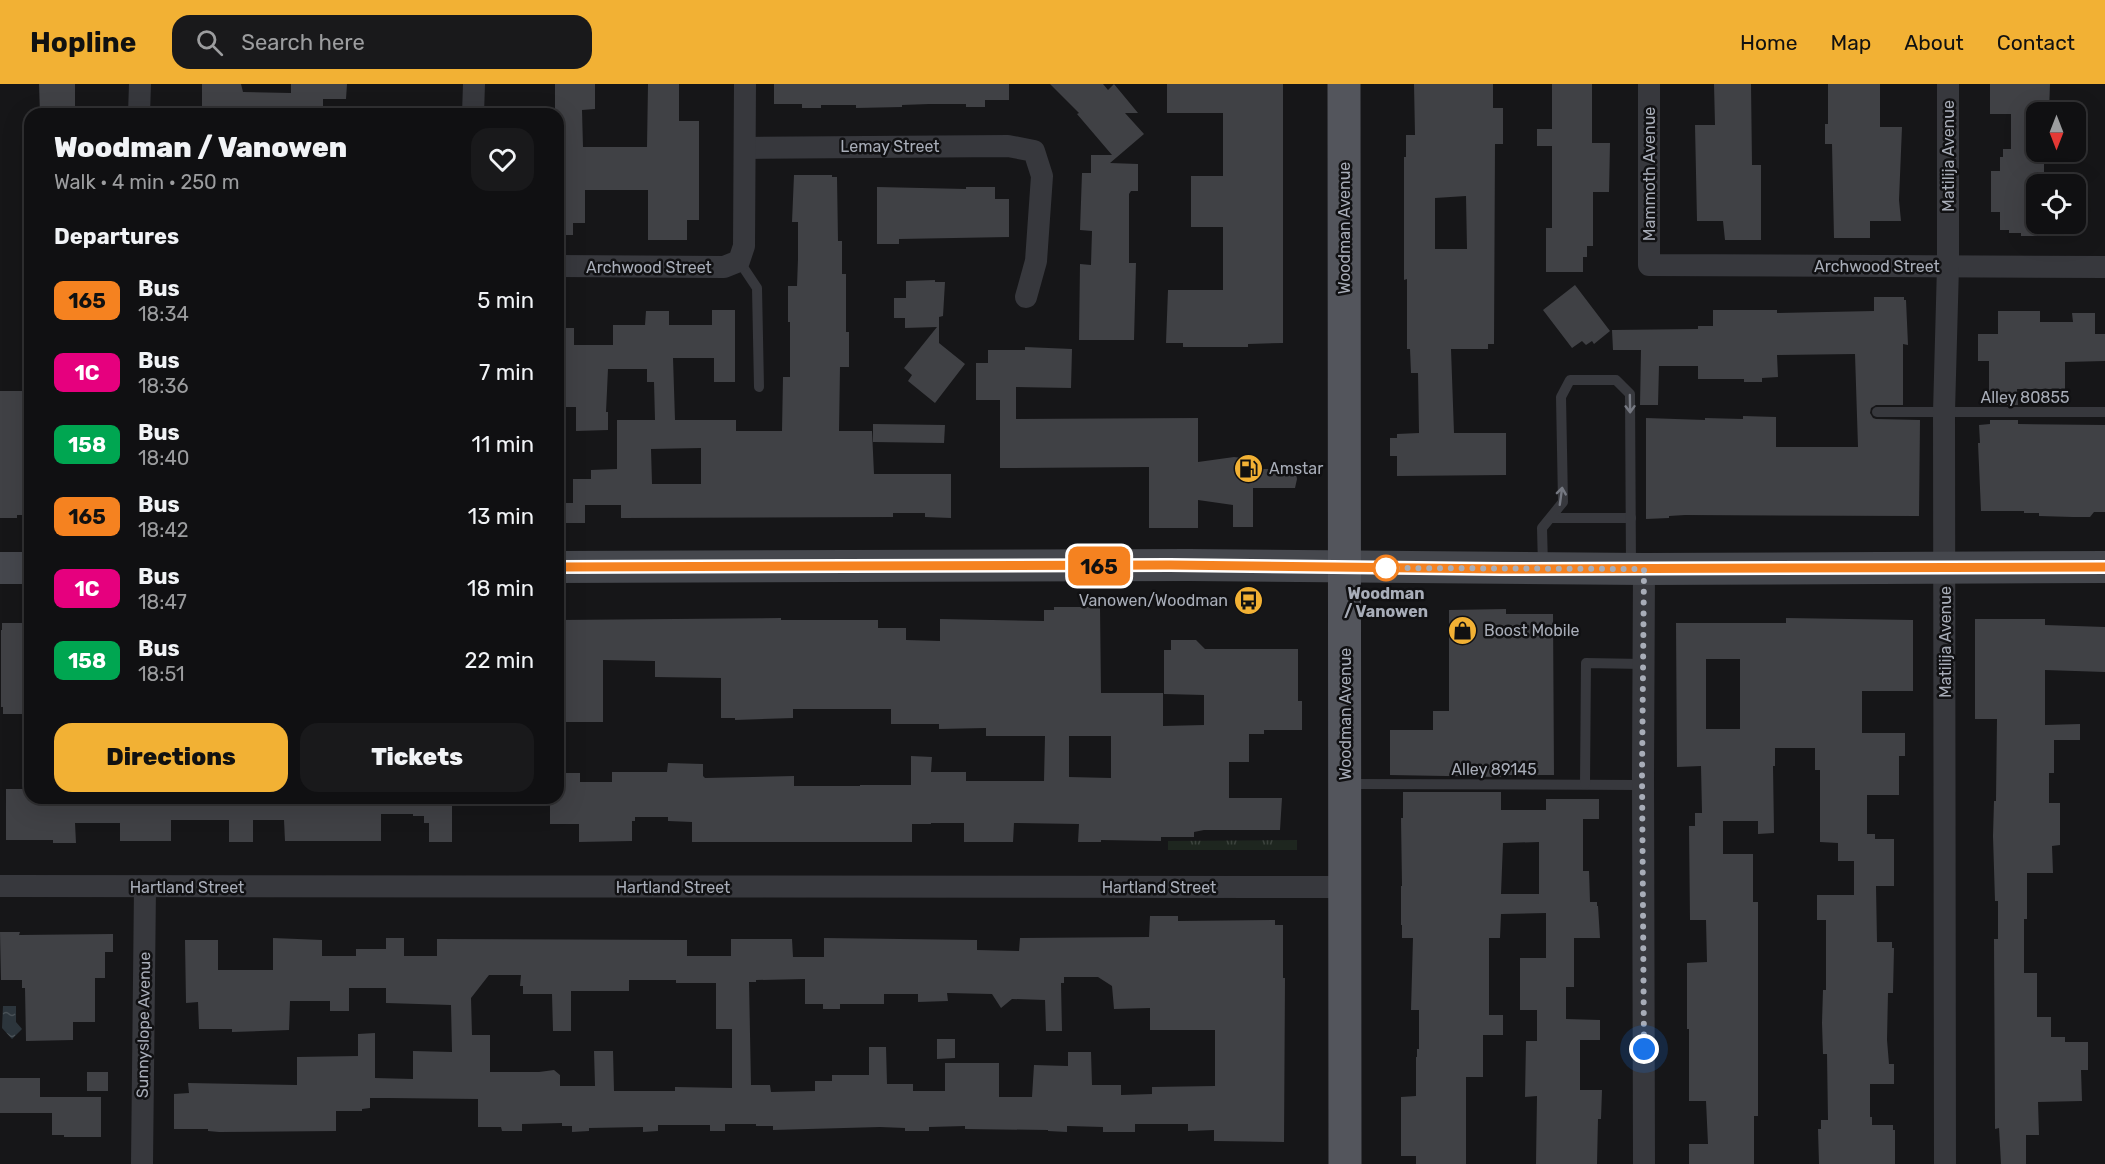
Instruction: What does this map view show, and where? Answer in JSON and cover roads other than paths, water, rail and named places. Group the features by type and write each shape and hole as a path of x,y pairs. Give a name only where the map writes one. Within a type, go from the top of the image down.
{"main road":[{"name":"Woodman Avenue","path":"1344,84 1345,1164"},
{"path":"564,567 1189,565 1543,569 2105,567"},
{"path":"0,568 24,568"}],"street":[{"path":"139,108 140,84"},
{"path":"474,84 474,108"},
{"path":"739,261 744,246 745,84"},
{"name":"Mammoth Avenue","path":"1649,84 1649,265"},
{"name":"Matilija Avenue","path":"1945,1164 1944,412 1948,266 1948,84"},
{"name":"Lemay Street","path":"745,148 1008,146 1034,151 1042,176 1036,261 1026,297"},
{"name":"Archwood Street","path":"564,267 724,267 739,261"},
{"name":"Archwood Street","path":"1649,265 2105,267"},
{"path":"1638,569 1643,664 1644,1164"},
{"name":"Hartland Street","path":"0,886 1346,887"},
{"name":"Sunnyslope Avenue","path":"142,1164 145,887"}],"lane":[{"path":"739,261 757,288 759,387"},
{"path":"1543,569 1542,528 1563,502 1561,398 1570,380 1616,380 1630,394 1631,518 1638,569"},
{"name":"Alley 80855","path":"1877,412 2105,412"},
{"path":"1551,518 1631,518"},
{"path":"1585,784 1586,663 1643,664"},
{"name":"Alley 89145","path":"1345,784 1642,785"}],"water":[{"path":"3,1006 16,1006 16,1022 22,1029 12,1039 2,1028"}],"place":[{"name":"Amstar","path":"1248,468"},
{"name":"Woodman / Vanowen","path":"1386,568"},
{"name":"Vanowen/Woodman","path":"1249,600"},
{"name":"Boost Mobile","path":"1463,630"}]}
